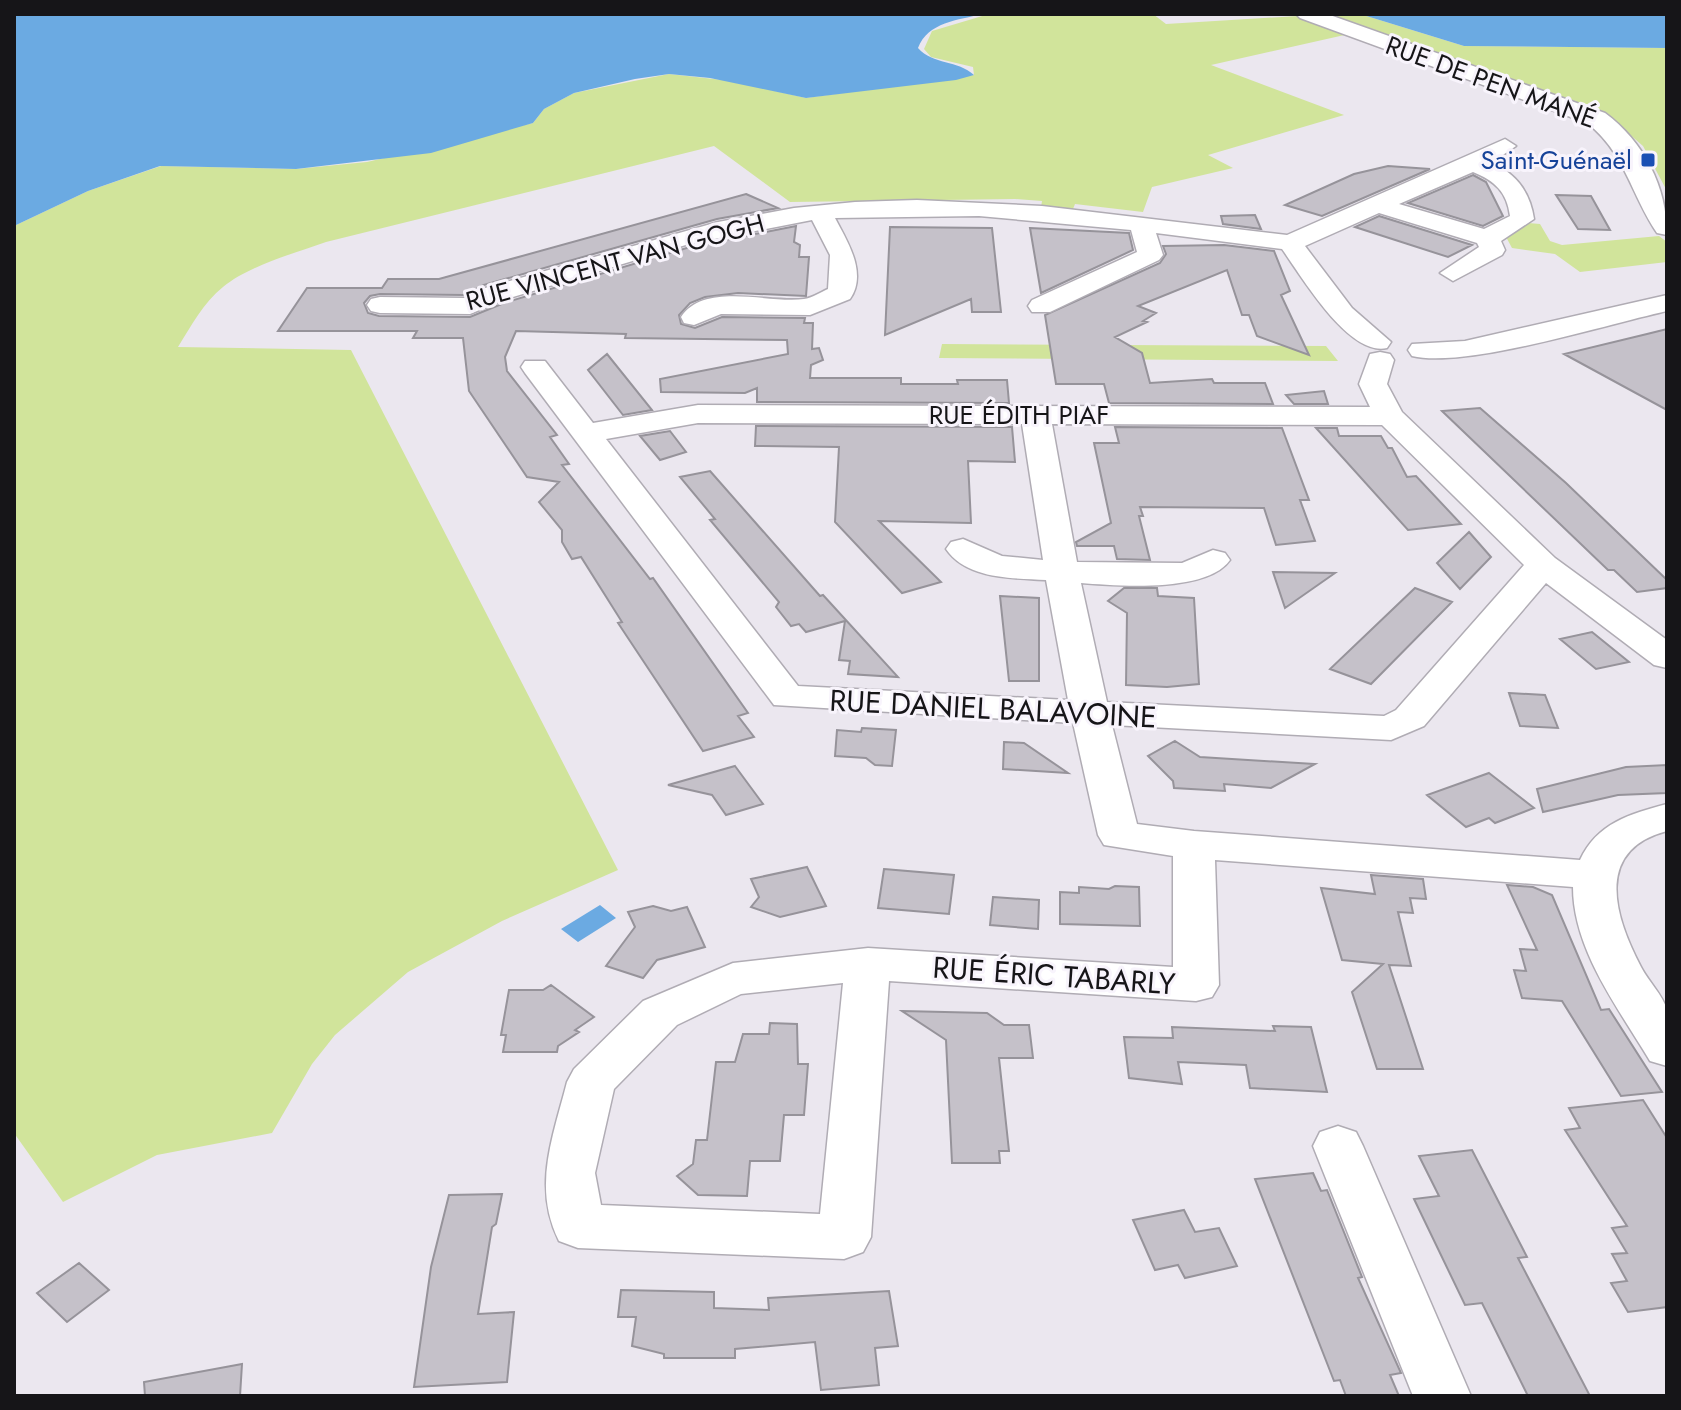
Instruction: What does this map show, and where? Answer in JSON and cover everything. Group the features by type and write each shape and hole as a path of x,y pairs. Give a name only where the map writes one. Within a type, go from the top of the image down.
{"street":[{"name":"RUE DE PEN MANÉ","path":"1307,14 1596,118 1625,140 1667,227"},
{"path":"1505,146 1471,165 1290,243 1343,314 1379,351 1414,363 1424,358 1422,350 1465,349 1667,303"},
{"path":"1379,206 1487,238 1522,219 1521,204 1506,179 1493,170 1471,165"},
{"name":"RUE VINCENT VAN GOGH","path":"380,305 470,306 494,294 724,228 819,212 867,208 1062,214 1290,243"},
{"path":"694,317 717,306 810,307 841,293 843,255 819,212"},
{"path":"1041,306 1150,255 1141,224"},
{"path":"1453,273 1493,250 1487,238"},
{"path":"1379,351 1373,384 1390,416 1543,565 1667,657"},
{"name":"RUE DANIEL BALAVOINE","path":"535,367 589,433 787,697 1088,715 1391,728 1410,718 1543,565"},
{"name":"RUE ÉDITH PIAF","path":"589,433 698,414 1390,416"},
{"path":"1036,415 1060,570 1088,715 1119,835 1194,845 1596,875"},
{"path":"963,549 994,566 1094,574 1188,573 1213,560"},
{"path":"1667,817 1632,828 1602,856 1596,875 1593,906 1622,975 1667,1048"},
{"name":"RUE ÉRIC TABARLY","path":"868,964 844,1237 578,1226 569,1173 591,1082 660,1013 733,979 868,964 1196,985 1194,845"},
{"path":"1338,1146 1442,1396"}],"green space":[{"path":"989,14 1153,14 1166,24 1298,16 1349,34 1211,65 1344,115 1208,155 1233,168 1152,187 1143,212 1075,204 1073,209 1041,207 1042,201 1015,199 790,202 714,146 326,242 233,279 204,307 178,347 351,350 618,870 502,921 408,972 335,1035 312,1064 272,1133 157,1155 63,1202 14,1133 14,226 88,191 161,166 296,169 367,162 533,123 544,109 574,93 669,74 732,81 806,98 974,75 973,67 931,57 924,49 932,31"},
{"path":"1321,14 1360,14 1464,46 1667,48 1667,191 1643,146 1613,120"},
{"path":"1528,223 1540,224 1550,241 1562,245 1659,236 1667,242 1667,262 1580,272 1555,254 1512,248 1505,235"},
{"path":"942,344 1326,346 1338,361 939,358"}],"water":[{"path":"983,14 936,27 918,48 931,57 974,75 956,80 806,98 710,78 669,74 635,79 574,93 544,109 533,123 431,153 296,169 160,166 88,191 14,226 14,15"},
{"path":"1360,14 1667,14 1667,48 1464,46"},
{"path":"600,905 616,918 578,942 561,929"}],"building":[{"path":"1388,166 1430,169 1322,216 1285,205 1354,174"},
{"path":"1473,175 1486,182 1503,216 1483,226 1408,203"},
{"path":"746,194 778,208 717,219 484,285 464,295 380,294 370,296 364,303 368,313 379,316 470,317 504,303 690,247 796,226 794,242 800,245 799,257 809,257 806,296 738,293 705,297 690,303 679,315 681,324 695,328 722,317 805,318 804,323 813,323 812,349 819,348 823,360 811,365 810,378 901,378 901,384 1007,380 1009,403 757,402 757,388 745,393 661,392 660,379 788,354 787,340 625,338 626,334 516,331 505,357 507,371 557,435 550,437 569,464 562,465 650,579 653,578 748,713 738,716 754,737 703,751 618,623 622,622 581,557 572,559 562,542 562,530 539,502 559,482 527,477 469,391 463,338 413,338 417,331 278,331 307,288 382,288 388,279 439,279"},
{"path":"1556,195 1591,196 1610,230 1578,229"},
{"path":"1255,215 1261,229 1223,224 1221,216"},
{"path":"1379,216 1472,245 1448,257 1355,227"},
{"path":"890,227 992,228 1001,312 972,312 971,299 885,335"},
{"path":"1030,228 1129,233 1133,250 1041,293"},
{"path":"1224,245 1274,251 1290,291 1281,295 1309,355 1257,336 1249,315 1242,315 1227,270 1138,306 1156,313 1143,321 1147,322 1115,337 1142,353 1150,383 1212,379 1214,383 1265,383 1273,404 1109,403 1104,384 1056,384 1045,315 1160,263 1166,254 1163,246"},
{"path":"1667,329 1667,410 1564,354 1647,334"},
{"path":"607,354 652,410 623,415 588,370"},
{"path":"1324,391 1328,404 1294,404 1286,395"},
{"path":"1480,408 1566,483 1667,580 1667,588 1637,592 1614,570 1608,570 1442,411"},
{"path":"756,426 1012,427 1015,462 968,461 971,523 879,521 941,582 902,593 835,522 839,447 755,446"},
{"path":"1115,427 1282,428 1309,500 1300,500 1315,541 1276,545 1264,508 1140,507 1143,516 1139,516 1150,560 1117,559 1114,546 1077,546 1076,542 1111,523 1094,443 1119,443"},
{"path":"1316,428 1337,428 1339,436 1381,436 1388,448 1392,448 1407,477 1416,476 1461,524 1408,530"},
{"path":"670,431 686,452 660,460 640,436"},
{"path":"710,471 820,596 823,595 898,677 848,674 850,661 839,660 845,621 806,632 799,624 791,626 776,607 779,602 710,520 715,519 680,477"},
{"path":"1469,532 1491,557 1460,589 1437,563"},
{"path":"1273,572 1335,573 1285,608"},
{"path":"1124,588 1157,588 1158,596 1194,598 1199,684 1167,687 1126,685 1127,613 1108,601"},
{"path":"1415,588 1452,602 1371,684 1330,669"},
{"path":"1000,596 1039,598 1039,681 1009,681"},
{"path":"1592,632 1629,662 1596,669 1560,639"},
{"path":"1509,693 1545,695 1558,728 1520,726"},
{"path":"862,728 896,730 892,766 875,765 866,758 835,756 837,730 861,732"},
{"path":"1175,741 1200,757 1315,764 1271,788 1224,784 1225,791 1174,788 1173,781 1148,756"},
{"path":"1004,742 1024,743 1068,773 1003,769"},
{"path":"1667,765 1667,793 1618,795 1543,812 1537,789 1626,767"},
{"path":"735,766 763,804 726,815 712,795 668,785"},
{"path":"1489,773 1534,808 1495,823 1489,818 1466,827 1427,795"},
{"path":"807,867 826,906 780,917 751,907 759,897 751,879"},
{"path":"884,869 954,875 949,914 878,908"},
{"path":"1371,875 1423,879 1426,899 1410,898 1413,913 1398,912 1411,966 1389,965 1423,1069 1377,1069 1352,992 1383,964 1342,960 1321,888 1375,894"},
{"path":"1507,885 1533,887 1552,895 1601,1010 1609,1009 1662,1092 1621,1096 1562,1001 1522,998 1514,970 1526,971 1520,949 1537,950"},
{"path":"1115,886 1139,887 1140,926 1060,924 1060,892 1079,893 1079,887 1109,889"},
{"path":"993,897 1039,900 1038,929 990,925"},
{"path":"653,906 671,911 687,907 705,947 657,960 643,978 606,966 635,927 628,912"},
{"path":"551,985 594,1017 558,1046 557,1052 503,1052 506,1035 501,1035 509,990 543,990"},
{"path":"902,1011 987,1013 1004,1025 1029,1025 1033,1058 999,1058 1009,1151 999,1151 1000,1163 952,1163 946,1040"},
{"path":"770,1023 797,1024 798,1064 808,1064 804,1115 784,1115 780,1161 750,1161 747,1196 698,1195 677,1176 693,1164 696,1140 707,1140 716,1062 735,1062 743,1034 769,1034"},
{"path":"1273,1026 1311,1027 1327,1092 1250,1088 1246,1065 1178,1062 1182,1084 1129,1078 1124,1037 1173,1038 1172,1027 1275,1031"},
{"path":"1643,1100 1667,1138 1667,1307 1628,1312 1611,1283 1627,1281 1612,1254 1627,1253 1612,1228 1627,1226 1565,1130 1580,1128 1569,1108"},
{"path":"1472,1150 1527,1257 1518,1258 1590,1396 1528,1396 1482,1303 1465,1305 1414,1199 1439,1196 1419,1156"},
{"path":"1313,1173 1321,1191 1327,1190 1362,1277 1358,1278 1401,1373 1390,1375 1399,1396 1346,1396 1340,1380 1334,1381 1255,1179"},
{"path":"502,1194 496,1224 492,1227 478,1314 514,1312 507,1382 414,1387 431,1267 449,1195"},
{"path":"1184,1210 1195,1232 1219,1228 1237,1266 1185,1278 1178,1265 1155,1270 1133,1220"},
{"path":"79,1263 109,1290 67,1322 37,1293"},
{"path":"621,1290 714,1292 714,1308 769,1310 768,1298 889,1291 898,1346 875,1348 879,1385 821,1390 815,1342 735,1349 735,1358 664,1358 664,1354 632,1346 636,1317 618,1317"},
{"path":"242,1364 240,1396 145,1396 144,1382"}],"place":[{"name":"Saint-Guénaël","path":"1648,160"}]}
